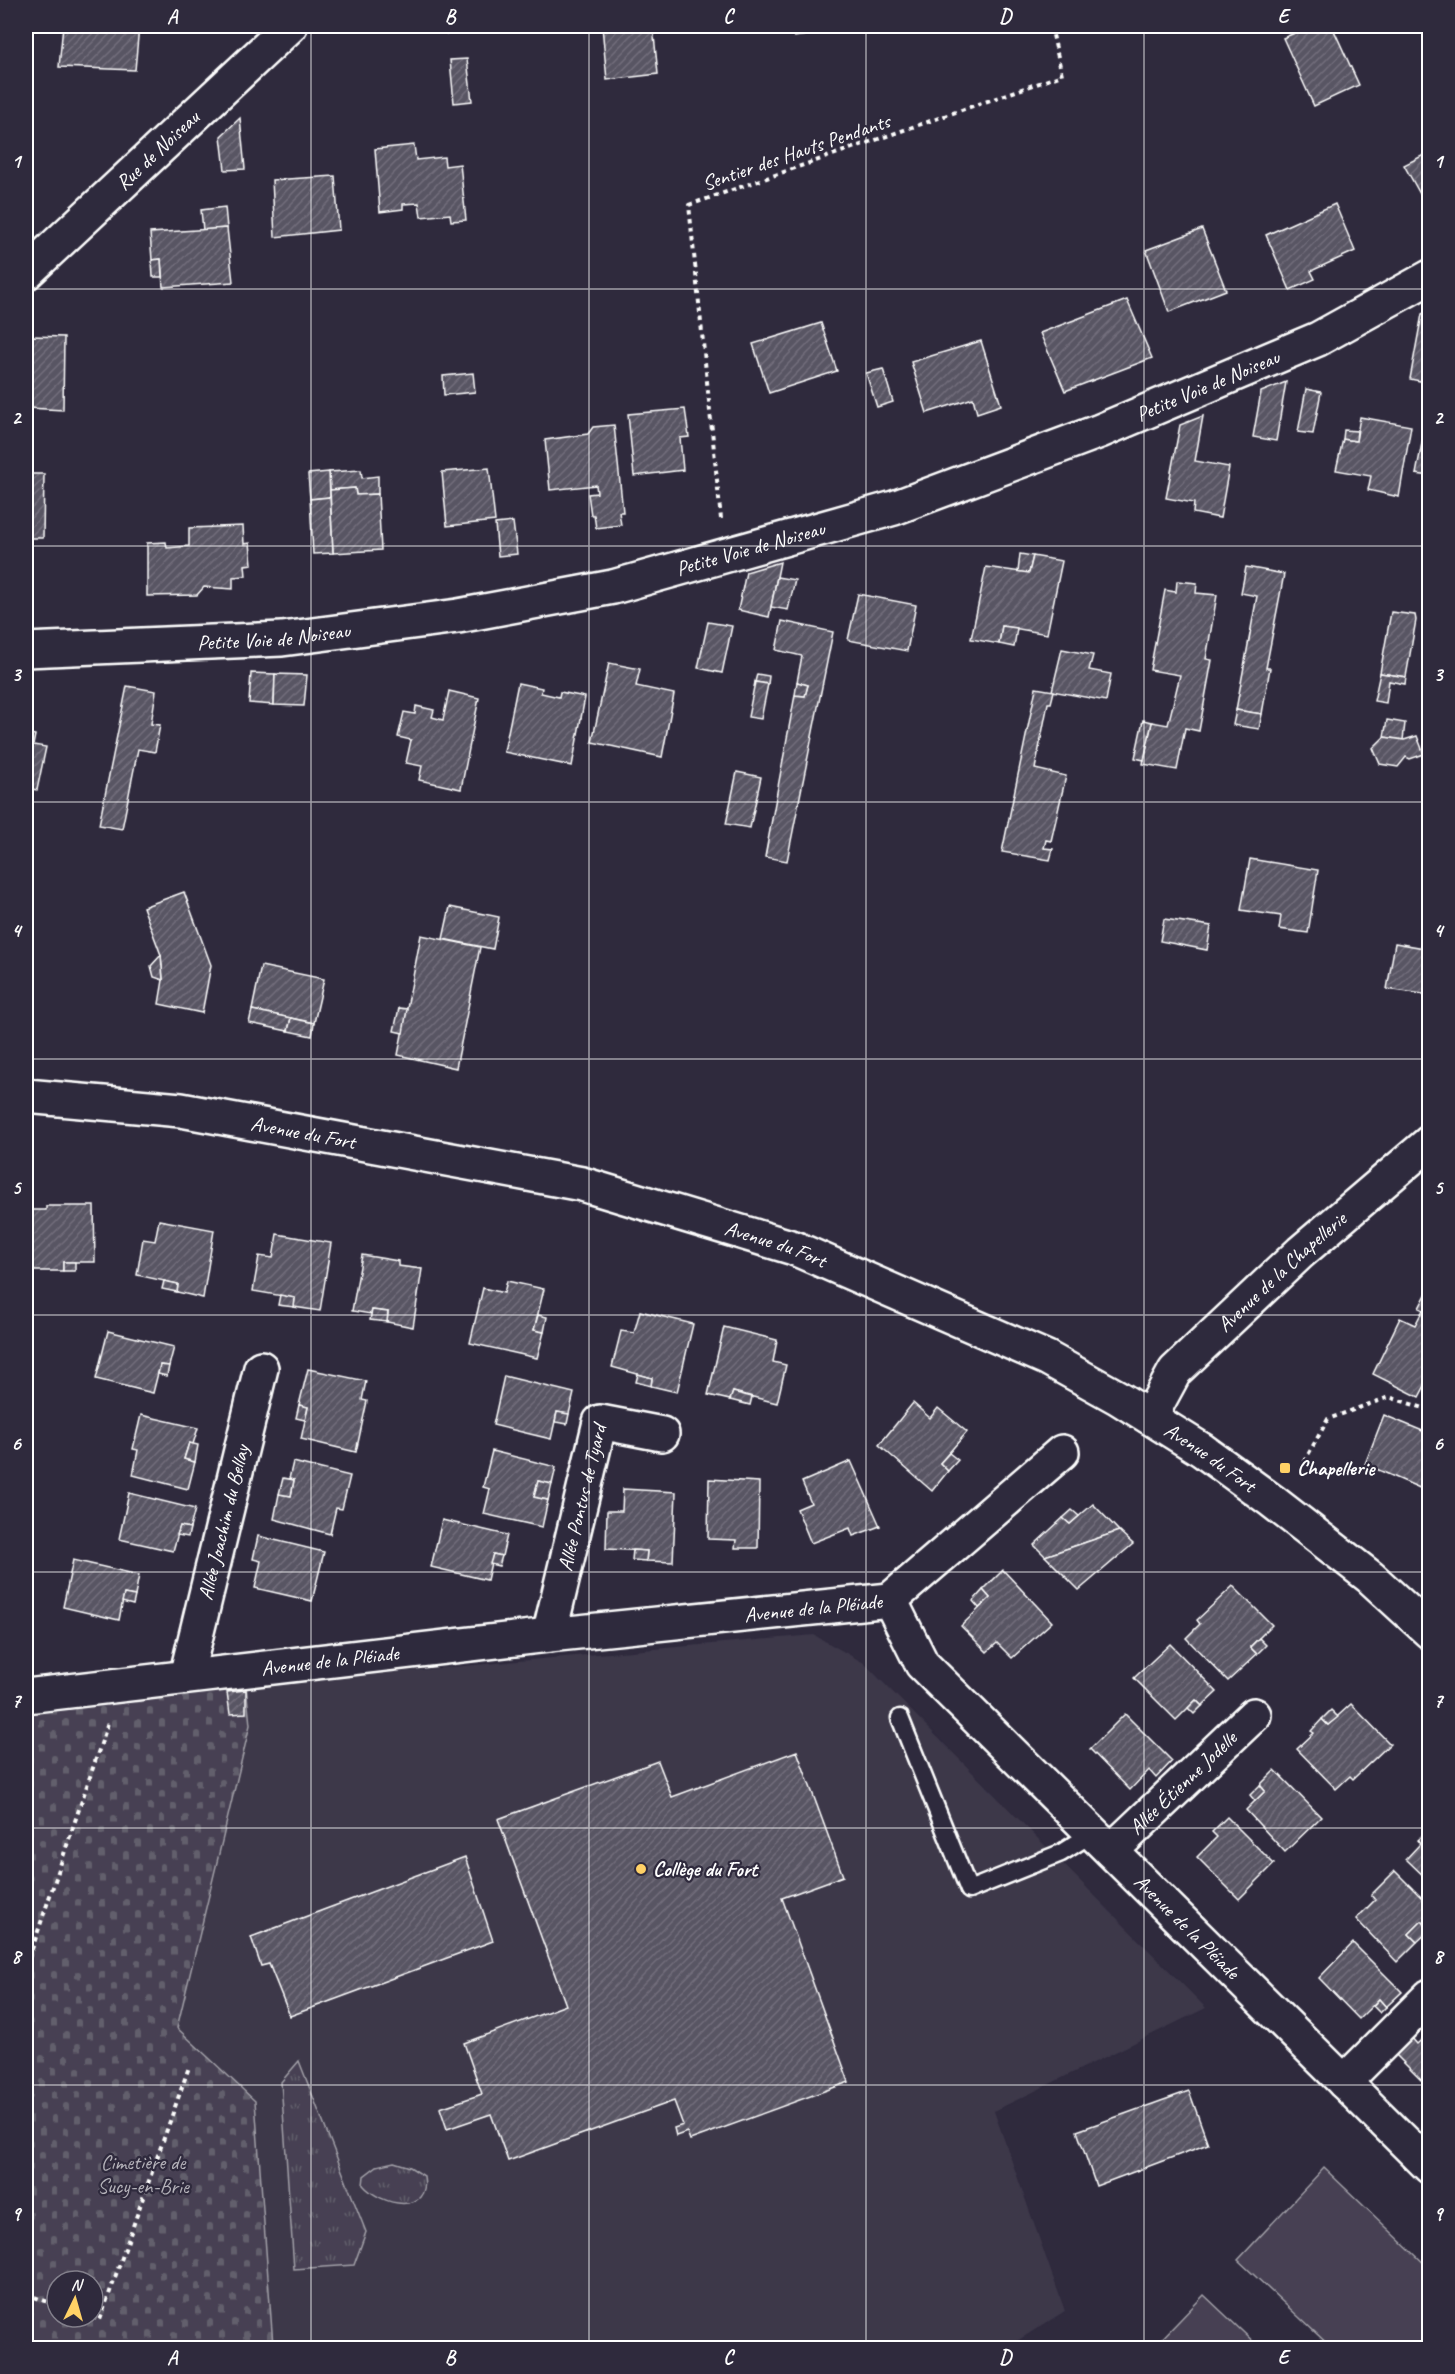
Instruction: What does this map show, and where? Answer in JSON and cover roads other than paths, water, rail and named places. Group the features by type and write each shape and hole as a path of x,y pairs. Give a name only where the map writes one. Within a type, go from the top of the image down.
{"street":[{"name":"Rue de Noiseau","path":"26,273 290,26"},
{"name":"Petite Voie de Noiseau","path":"26,650 282,639 458,616 613,587 894,508 1100,431 1318,339 1430,277"},
{"name":"Avenue du Fort","path":"26,1096 181,1110 582,1184 794,1248 1047,1358 1150,1417 1202,1450 1281,1508 1370,1577 1430,1632"},
{"name":"Avenue de la Chapellerie","path":"1150,1417 1175,1371 1301,1252 1430,1142"},
{"name":"Allée Joachim du Bellay","path":"186,1677 261,1368"},
{"name":"Allée Pontus de Tyard","path":"549,1635 600,1422 662,1434"},
{"path":"890,1600 1062,1452"},
{"name":"Avenue de la Pléiade","path":"26,1696 549,1635 890,1600 922,1664 1430,2167"},
{"name":"Allée Étienne Jodelle","path":"1102,1842 1254,1715"},
{"path":"1344,2082 1430,1996"}],"lane":[{"path":"900,1718 969,1890 1061,1853 1102,1842"}],"place":[{"name":"Chapellerie","path":"1285,1468"},
{"name":"Collège du Fort","path":"641,1869"}],"park label":[{"name":"Cimetière de Sucy-en-Brie","path":"143,2174"}]}
